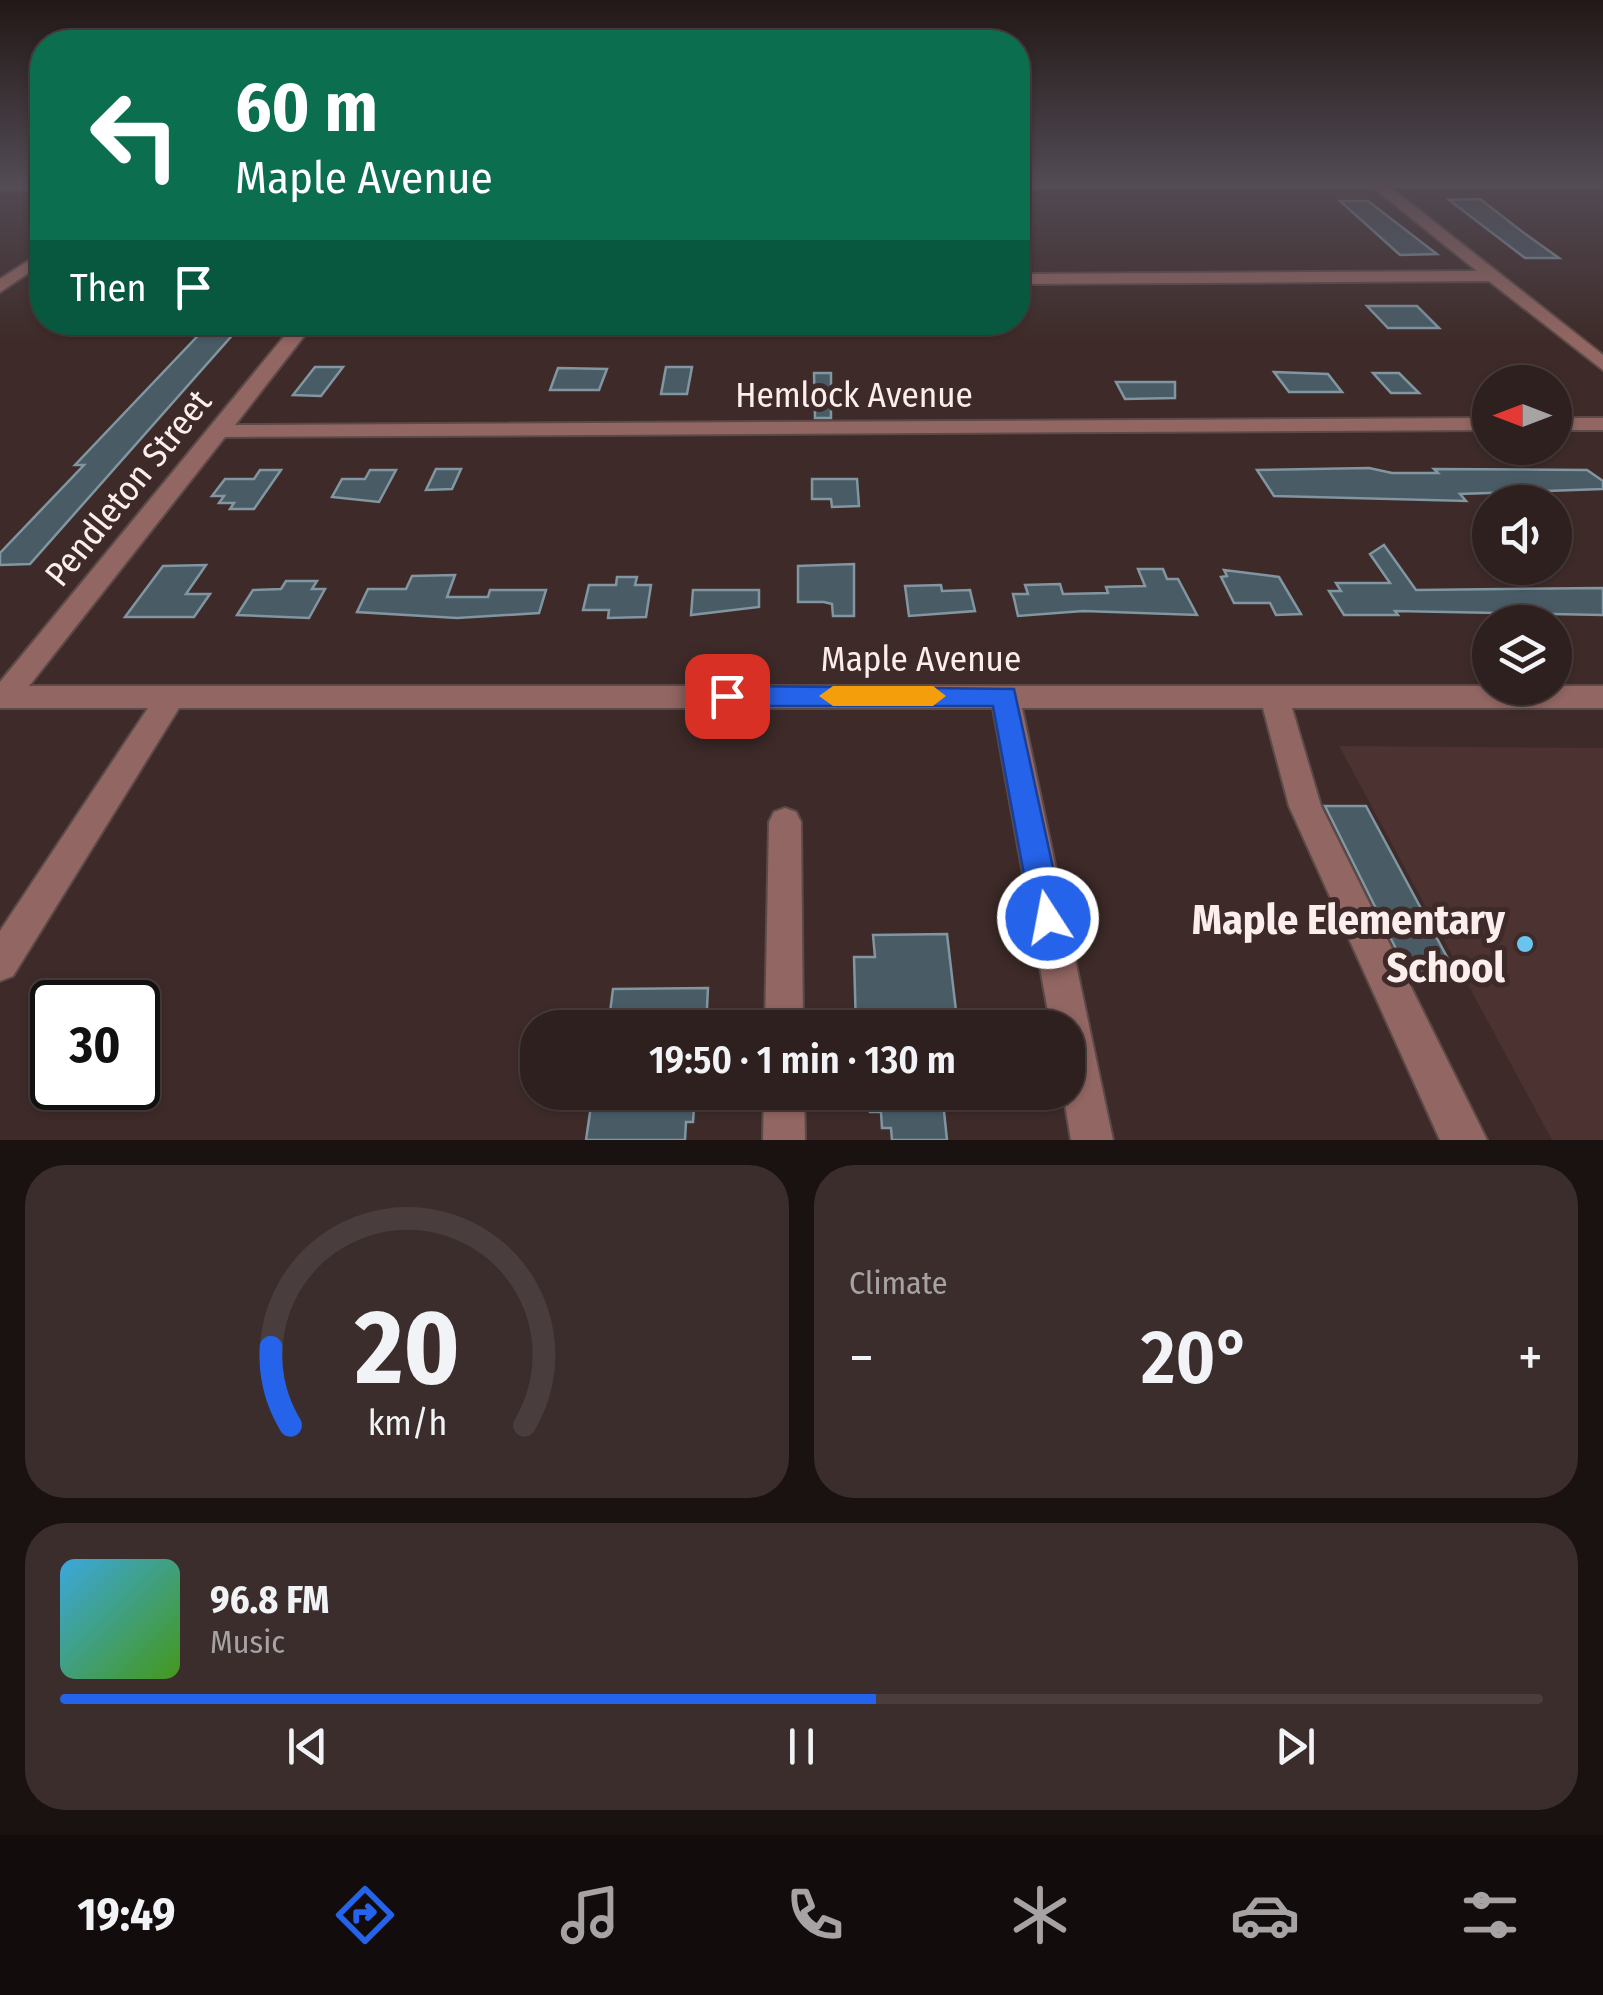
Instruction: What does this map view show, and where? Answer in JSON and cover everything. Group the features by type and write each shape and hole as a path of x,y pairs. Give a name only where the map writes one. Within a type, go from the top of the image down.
{"street":[{"path":"1441,234 1603,364"},
{"path":"0,288 30,266"},
{"path":"1030,279 1494,276"},
{"name":"Pendleton Street","path":"2,697 296,335"},
{"name":"Hemlock Avenue","path":"218,432 1472,424"},
{"path":"1572,424 1603,424"},
{"path":"1004,696 1092,1140"},
{"path":"1274,696 1304,806 1466,1140"},
{"name":"Maple Avenue","path":"2,697 1603,697"},
{"path":"0,963 171,697"},
{"path":"784,1010 785,822"},
{"path":"784,1110 784,1140"}],"shaded area":[{"name":"Maple Elementary School","path":"1339,746 1603,748 1603,1140 1552,1140"}],"building":[{"path":"1377,234 1411,234 1437,254 1400,255"},
{"path":"1494,234 1526,234 1559,258 1525,258"},
{"path":"1367,306 1417,306 1439,328 1388,328"},
{"path":"199,335 233,335 30,564 0,565 0,553 84,465 75,465"},
{"path":"315,367 343,367 321,396 293,395"},
{"path":"666,367 692,367 687,394 661,394"},
{"path":"558,368 607,369 599,390 550,390"},
{"path":"1274,372 1328,374 1342,392 1289,392"},
{"path":"814,373 831,373 831,418 815,418"},
{"path":"1373,373 1399,373 1419,393 1391,393"},
{"path":"1116,382 1175,382 1175,398 1125,399"},
{"path":"436,469 461,469 452,489 426,490"},
{"path":"260,470 281,470 254,509 230,509 234,503 219,503 224,496 212,496 225,479 254,479"},
{"path":"370,470 396,470 379,502 332,497 342,479 365,479"},
{"path":"1257,470 1587,470 1603,481 1603,489 1572,490 1572,485 1472,485 1472,494 1460,494 1466,501 1274,496"},
{"path":"812,479 857,479 859,506 832,507 831,499 812,499"},
{"path":"1384,545 1416,590 1603,588 1603,615 1572,614 1572,605 1472,605 1472,612 1344,615 1329,591 1341,591 1336,583 1390,583 1370,554"},
{"path":"854,564 854,616 833,616 832,604 824,602 798,602 798,566"},
{"path":"206,565 186,594 210,594 194,617 125,617 163,566"},
{"path":"1138,569 1163,569 1167,579 1178,579 1197,615 1083,611 1018,616 1013,594 1028,594 1025,585 1060,584 1063,594 1108,593 1106,587 1145,586"},
{"path":"1224,570 1279,577 1301,614 1276,615 1270,603 1234,603 1221,577 1227,576"},
{"path":"455,575 447,597 488,597 490,590 546,590 539,613 457,618 357,612 368,589 406,589 412,576"},
{"path":"617,577 637,577 635,585 651,585 646,617 608,618 609,610 583,610 589,585 616,585"},
{"path":"286,581 317,581 312,589 325,589 309,618 237,615 253,590 281,589"},
{"path":"941,585 942,591 970,590 975,611 909,616 905,586"},
{"path":"693,590 759,590 759,607 691,615"},
{"path":"1325,806 1366,806 1454,970 1407,971"},
{"path":"947,934 956,1010 855,1010 854,957 875,957 873,935"},
{"path":"708,988 707,1010 610,1010 613,989"},
{"path":"590,1110 694,1110 693,1122 686,1122 685,1140 586,1140"},
{"path":"944,1110 947,1140 892,1140 891,1128 882,1128 881,1112 870,1112"}],"slow traffic":[{"path":"833,696 933,696"}],"place":[{"name":"Maple Elementary School","path":"1525,944"}],"route":[{"path":"727,696 1004,696 1048,918"}]}
